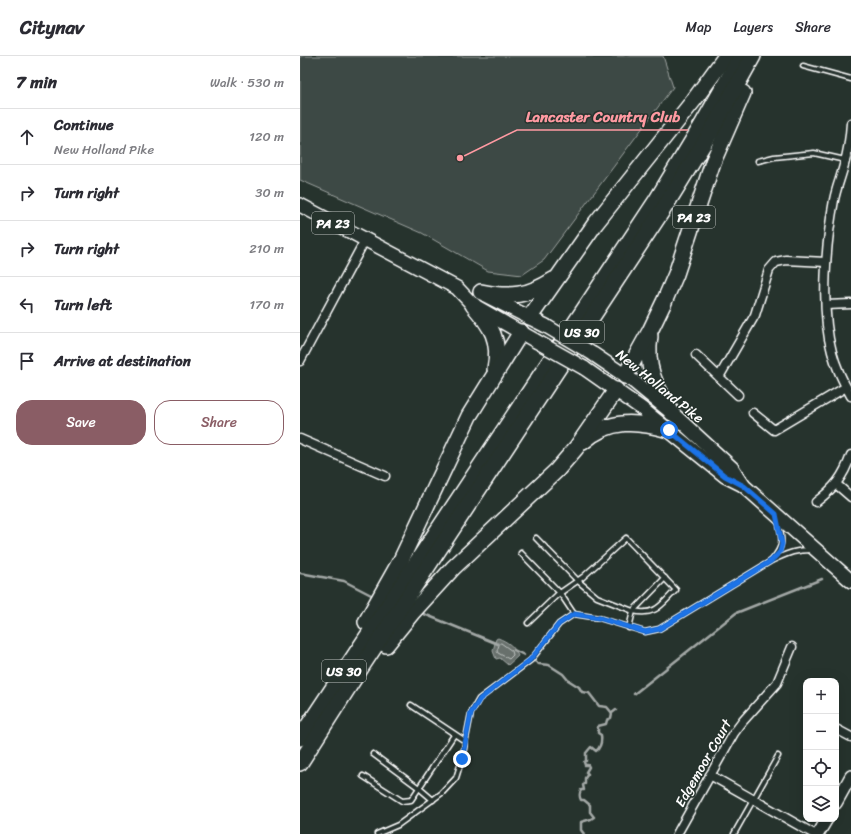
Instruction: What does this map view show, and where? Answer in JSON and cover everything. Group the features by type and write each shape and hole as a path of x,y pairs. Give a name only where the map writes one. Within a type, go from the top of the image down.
{"highway":[{"path":"530,317 604,212 694,100 726,56"},
{"name":"US 30","path":"300,763 340,702 396,604 656,201 702,126 741,56"},
{"name":"US 30","path":"300,738 396,604 664,208 709,135 753,56"},
{"name":"PA 23","path":"625,376 650,331 676,274 706,182 722,140 760,56"},
{"path":"495,374 497,357 495,339 477,299 522,294 539,288 557,277"},
{"path":"650,331 648,352 651,373 656,386 672,413"},
{"path":"396,604 401,560 469,416 520,332"},
{"path":"300,732 396,604 470,552 548,479 576,448 616,390"},
{"path":"576,448 593,434 615,425 636,423 669,430"}],"main road":[{"name":"New Holland Pike","path":"300,206 477,299 520,332 584,368 669,430 725,476 744,486 851,581"},
{"name":"New Holland Pike","path":"477,299 530,317 593,354 625,376 672,413 732,468 744,486"},
{"path":"520,332 530,317"},
{"name":"PA 23","path":"616,390 625,376"}],"street":[{"path":"851,123 850,140 834,199 826,262 826,305 828,332 832,351 851,396"},
{"path":"300,361 365,240"},
{"path":"720,377 755,315 769,270 776,262 786,260 826,262"},
{"path":"826,305 851,304"},
{"path":"696,355 738,395"},
{"path":"753,413 774,430 846,387"},
{"path":"300,439 385,476"},
{"path":"816,502 836,484 848,465 851,456"},
{"path":"836,484 851,497"},
{"name":"Edgemoor Court","path":"677,834 740,724 777,683 792,647"},
{"path":"839,731 851,737"},
{"path":"710,775 814,834"},
{"path":"839,798 851,776"},
{"path":"818,834 825,822"}],"lane":[{"path":"802,66 851,79"},
{"path":"758,161 782,156 814,153 845,160"},
{"path":"771,561 780,552 782,544 776,514"},
{"path":"528,623 560,593 578,581 626,538 676,590 655,610 644,613 633,611 597,597 578,581 536,538"},
{"path":"376,834 398,825 442,793 456,778 462,759 471,713 480,699 530,660 559,624 574,614 599,618 645,632 659,629 771,561 788,553 799,550 816,550"},
{"path":"521,553 560,593 574,614"},
{"path":"629,628 633,611 665,578"},
{"path":"411,706 465,741"},
{"path":"363,776 402,801 411,800 454,735"},
{"path":"374,754 433,800"},
{"path":"734,834 778,756"}],"shaded area":[{"path":"300,56 663,56 673,87 544,260 522,275 488,271 422,233 300,180"}],"water":[{"path":"498,638 510,645 518,656 508,665 500,658 496,659 493,651 496,639"}],"waterway":[{"path":"300,573 344,581 375,597"},
{"path":"634,694 736,613 822,579"},
{"path":"419,612 498,644"},
{"path":"514,650 524,655"},
{"path":"530,658 539,664 549,665 563,674 568,680 579,687 582,692 589,693 599,706 607,707 612,713"},
{"path":"584,834 581,830 581,822 594,817 590,812 590,805 584,800 581,800 580,796 581,790 584,790 583,785 585,784 585,778 588,774 586,772 589,767 588,765 585,765 584,762 586,761 586,753 591,747 596,751 599,748 601,744 601,735 598,733 598,726 606,724 607,720 611,718 612,713 616,710"}],"place":[{"name":"Lancaster Country Club","path":"460,158"}],"route":[{"path":"462,759 471,713 480,699 530,660 559,624 574,614 599,618 645,632 659,629 771,561 780,552 782,544 776,514 744,486 725,476 669,430"}]}
